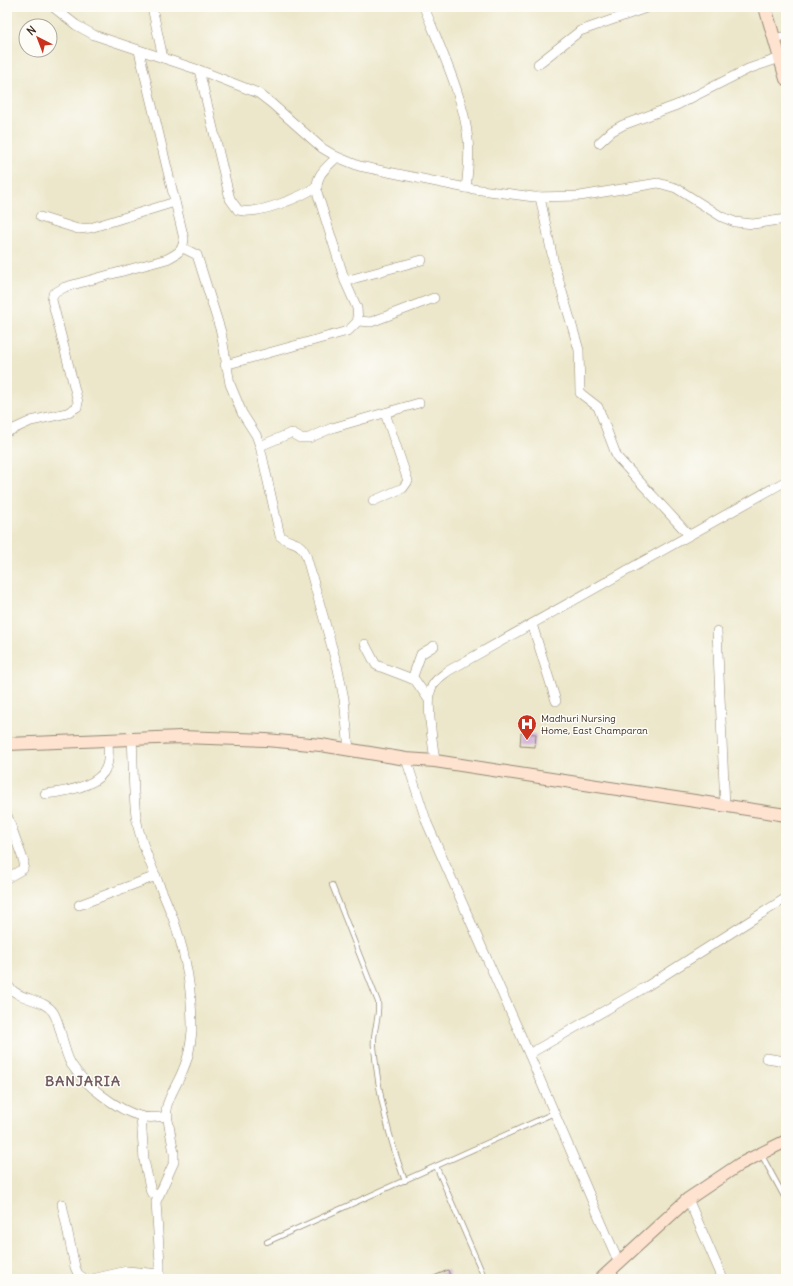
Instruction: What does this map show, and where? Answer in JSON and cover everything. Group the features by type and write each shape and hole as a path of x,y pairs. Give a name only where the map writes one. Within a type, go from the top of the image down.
{"street":[{"path":"53,7 76,25 94,35 199,70 258,93 322,148 337,157 359,166 466,188 540,197 580,196 658,183 676,188 722,218 735,222 753,224 786,219"},
{"path":"152,7 163,58"},
{"path":"424,7 458,96 466,126 469,167 466,188"},
{"path":"538,64 580,31 650,7"},
{"path":"765,7 780,38 780,58 786,79"},
{"path":"7,432 31,421 67,413 77,406 78,402 52,300 53,294 65,287 167,259 177,255 183,248 184,239 139,51"},
{"path":"599,143 612,130 677,105 748,69 780,58"},
{"path":"199,70 230,199 238,210 251,212 307,193 317,186 322,172 337,157"},
{"path":"317,186 345,281 356,308 358,322"},
{"path":"540,197 554,264 579,350 580,393 598,407 617,457 689,535"},
{"path":"40,218 78,229 90,228 175,202"},
{"path":"183,248 197,255 221,332 225,365 234,394 242,413 256,435 260,446 280,536 285,540 299,544 306,555 338,669 344,699 349,750"},
{"path":"345,281 422,260"},
{"path":"225,365 344,332 358,322 371,322 434,298"},
{"path":"260,446 291,433 300,438 309,438 332,428 419,403"},
{"path":"373,501 403,488 408,481 385,413"},
{"path":"435,761 429,700 431,689 436,681 448,671 786,481"},
{"path":"532,624 556,701"},
{"path":"717,631 725,806"},
{"path":"365,644 376,666 383,670 412,678 421,687 429,700"},
{"path":"412,678 421,654 434,646"},
{"path":"7,744 181,737 266,740 349,750 406,759 435,761 786,815"},
{"path":"92,1279 127,1271 160,1276 156,1212 158,1196 174,1162 167,1103 184,1069 192,1033 191,996 188,970 174,921 138,826 132,739"},
{"path":"45,794 73,790 96,780 106,768 108,761 108,740"},
{"path":"406,759 427,823 530,1054 616,1269"},
{"path":"7,814 24,862 23,869 7,878"},
{"path":"79,905 156,876"},
{"path":"530,1054 644,988 786,898"},
{"path":"7,984 10,989 22,997 44,1005 53,1011 71,1063 86,1081 125,1111 141,1117 154,1118 168,1116"},
{"path":"766,1058 779,1060 786,1064"},
{"path":"141,1117 144,1160 151,1192 158,1196"},
{"path":"601,1279 616,1269 688,1199 740,1164 786,1141"},
{"path":"688,1199 723,1279"},
{"path":"62,1204 76,1267 82,1279"}],"lane":[{"path":"332,885 378,1002 379,1021 374,1038 375,1055 389,1135 405,1181"},
{"path":"267,1242 554,1113"},
{"path":"761,1154 786,1200"},
{"path":"436,1166 485,1279"}],"building":[{"path":"521,733 536,734 535,747 520,746"},
{"path":"448,1270 451,1279 427,1279"}],"place":[{"name":"Madhuri Nursing Home, East Champaran","path":"527,741"}],"district":[{"name":"BANJARIA","path":"83,1081"}]}
